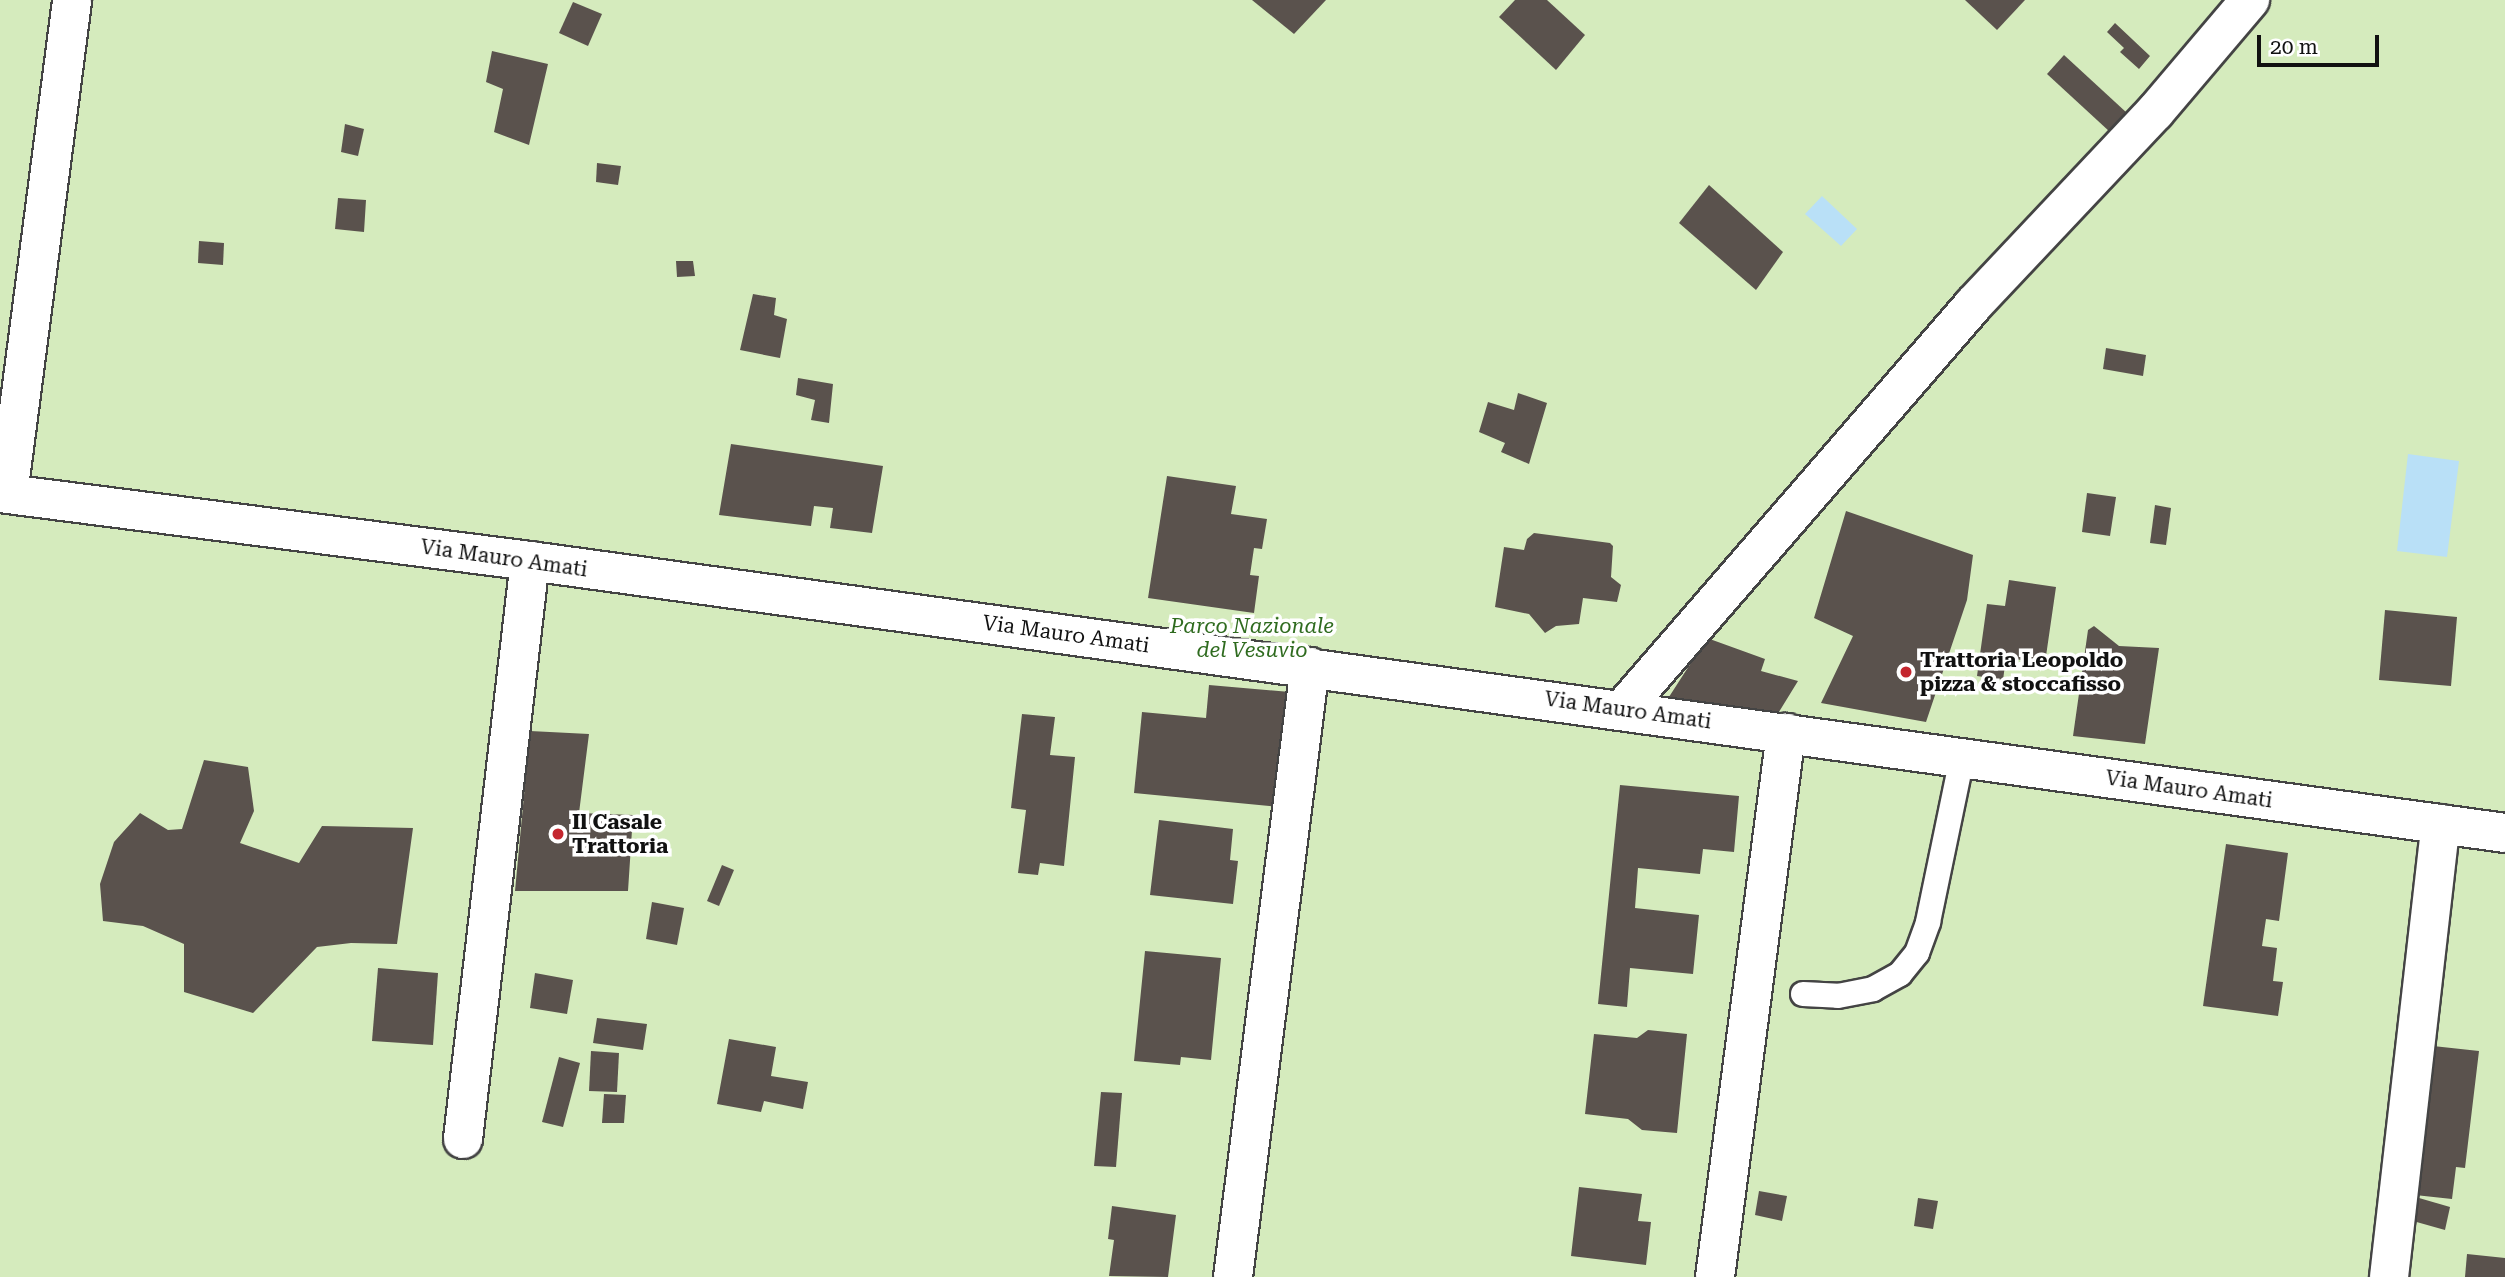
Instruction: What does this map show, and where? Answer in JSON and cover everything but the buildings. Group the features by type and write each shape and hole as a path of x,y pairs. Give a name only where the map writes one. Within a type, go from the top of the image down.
{"street":[{"path":"4,494 72,0"},
{"path":"1622,709 1974,304 2155,112 2250,0"},
{"name":"Via Mauro Amati","path":"4,494 530,561 1622,709 2505,833"},
{"path":"463,1139 530,561"},
{"path":"1233,1277 1310,667"},
{"path":"1715,1277 1786,733"},
{"path":"2389,1277 2441,824"}],"lane":[{"path":"1803,993 1838,996 1873,989 1900,974 1917,953 1928,922 1962,758"}],"green space":[{"name":"Parco Nazionale del Vesuvio","path":"0,0 2505,0 2505,1277 0,1277"}],"water":[{"path":"1822,196 1857,229 1841,246 1805,214"},
{"path":"2408,454 2459,461 2447,557 2397,551"}],"place":[{"name":"Trattoria Leopoldo pizza & stoccafisso","path":"1906,672"},
{"name":"Il Casale Trattoria","path":"558,834"}]}
